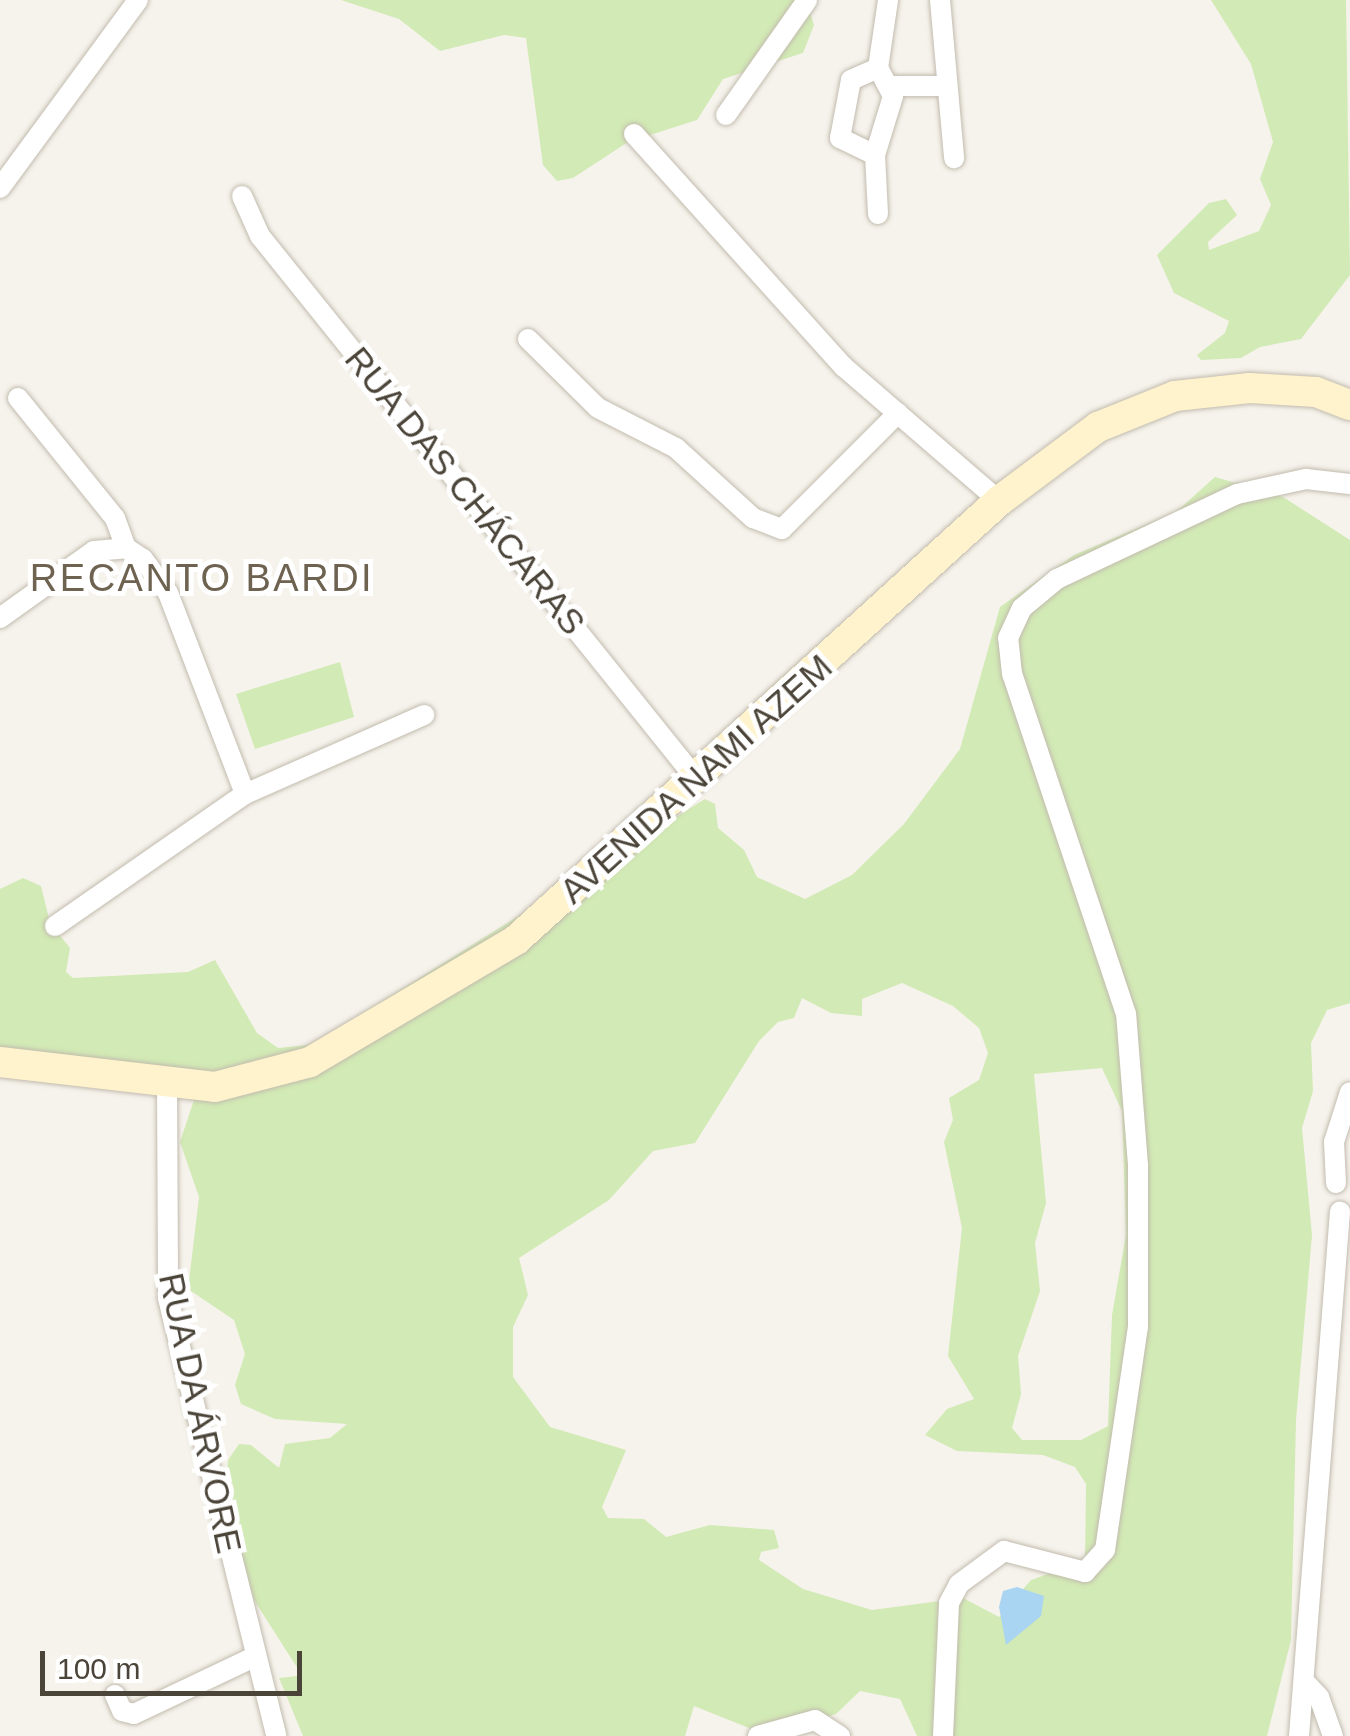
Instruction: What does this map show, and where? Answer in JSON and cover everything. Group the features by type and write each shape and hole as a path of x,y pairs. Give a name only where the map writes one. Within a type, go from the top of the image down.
{"street":[{"path":"0,188 138,0"},
{"path":"726,115 808,0"},
{"path":"878,214 874,155 890,109 890,86 878,68 888,0"},
{"path":"940,0 954,158"},
{"path":"874,155 840,138 850,80 878,68"},
{"path":"890,86 948,86"},
{"path":"634,134 844,367 999,501"},
{"name":"RUA DAS CHÁCARAS","path":"242,196 260,236 697,780"},
{"path":"528,338 598,408 676,448 752,518 782,529 898,414"},
{"name":"AVENIDA NAMI AZEM","path":"0,1062 167,1085 256,1079 310,1062 387,1020 516,940 697,780 999,501 1098,427 1174,396 1250,388 1316,392 1350,405"},
{"path":"18,398 115,518 126,548 143,559 168,593 245,794"},
{"path":"943,1736 949,1603 959,1584 1004,1551 1085,1572 1105,1550 1139,1310 1138,1164 1126,1014 1012,674 1008,638 1022,608 1057,579 1236,494 1306,480 1350,484"},
{"path":"0,618 94,551 126,548"},
{"path":"55,926 245,794 424,714"},
{"name":"RUA DA ÁRVORE","path":"167,1085 168,1298 276,1736"},
{"path":"1299,1736 1345,1214 1343,1177 1334,1142 1350,1092"},
{"path":"115,1695 122,1711 134,1714 256,1656"},
{"path":"1304,1681 1319,1697 1333,1736"},
{"path":"758,1736 815,1720 840,1736"}],"green space":[{"path":"341,0 806,0 814,25 803,53 723,79 697,120 628,142 573,178 557,181 543,165 526,38 504,35 440,51 399,19"},
{"path":"1211,0 1346,0 1350,275 1301,339 1260,347 1241,358 1201,360 1197,355 1225,333 1229,321 1174,293 1157,255 1209,203 1226,199 1237,215 1208,242 1209,250 1259,231 1271,205 1260,179 1273,142 1251,64"},
{"path":"1215,477 1283,497 1350,540 1350,1003 1327,1010 1311,1043 1313,1091 1302,1128 1312,1235 1296,1420 1291,1640 1267,1736 917,1736 900,1699 860,1691 836,1714 769,1736 694,1706 685,1736 303,1736 279,1678 297,1676 298,1669 254,1600 238,1550 226,1490 228,1460 239,1444 251,1445 279,1468 285,1444 330,1438 347,1424 275,1419 241,1404 235,1385 245,1354 234,1320 188,1289 199,1197 180,1142 200,1082 0,1053 0,889 23,878 41,886 50,923 70,948 66,972 73,978 188,972 215,960 257,1033 278,1048 308,1045 338,1029 705,799 715,804 718,828 744,850 757,877 805,899 852,875 904,824 960,749 1000,607 1074,555 1176,512","holes":["902,983 953,1006 979,1028 988,1053 979,1080 949,1098 953,1120 944,1142 962,1228 948,1356 974,1399 947,1409 925,1435 957,1451 1043,1455 1075,1467 1086,1484 1085,1561 1031,1580 999,1617 963,1598 872,1610 803,1589 759,1560 761,1552 779,1548 774,1530 710,1525 666,1537 644,1519 608,1518 602,1507 626,1450 550,1427 513,1377 513,1327 528,1295 519,1258 609,1200 653,1151 695,1143 759,1041 778,1022 794,1018 802,998 831,1013 862,1016 862,999","1102,1068 1122,1111 1126,1235 1112,1315 1108,1426 1081,1440 1022,1440 1012,1428 1021,1394 1018,1356 1040,1291 1035,1243 1046,1203 1034,1074"]},
{"path":"340,662 354,717 255,749 236,694"}],"water":[{"path":"1017,1587 1044,1596 1041,1616 1006,1645 999,1607 1003,1591"}],"district":[{"name":"RECANTO BARDI","path":"202,579"}]}
